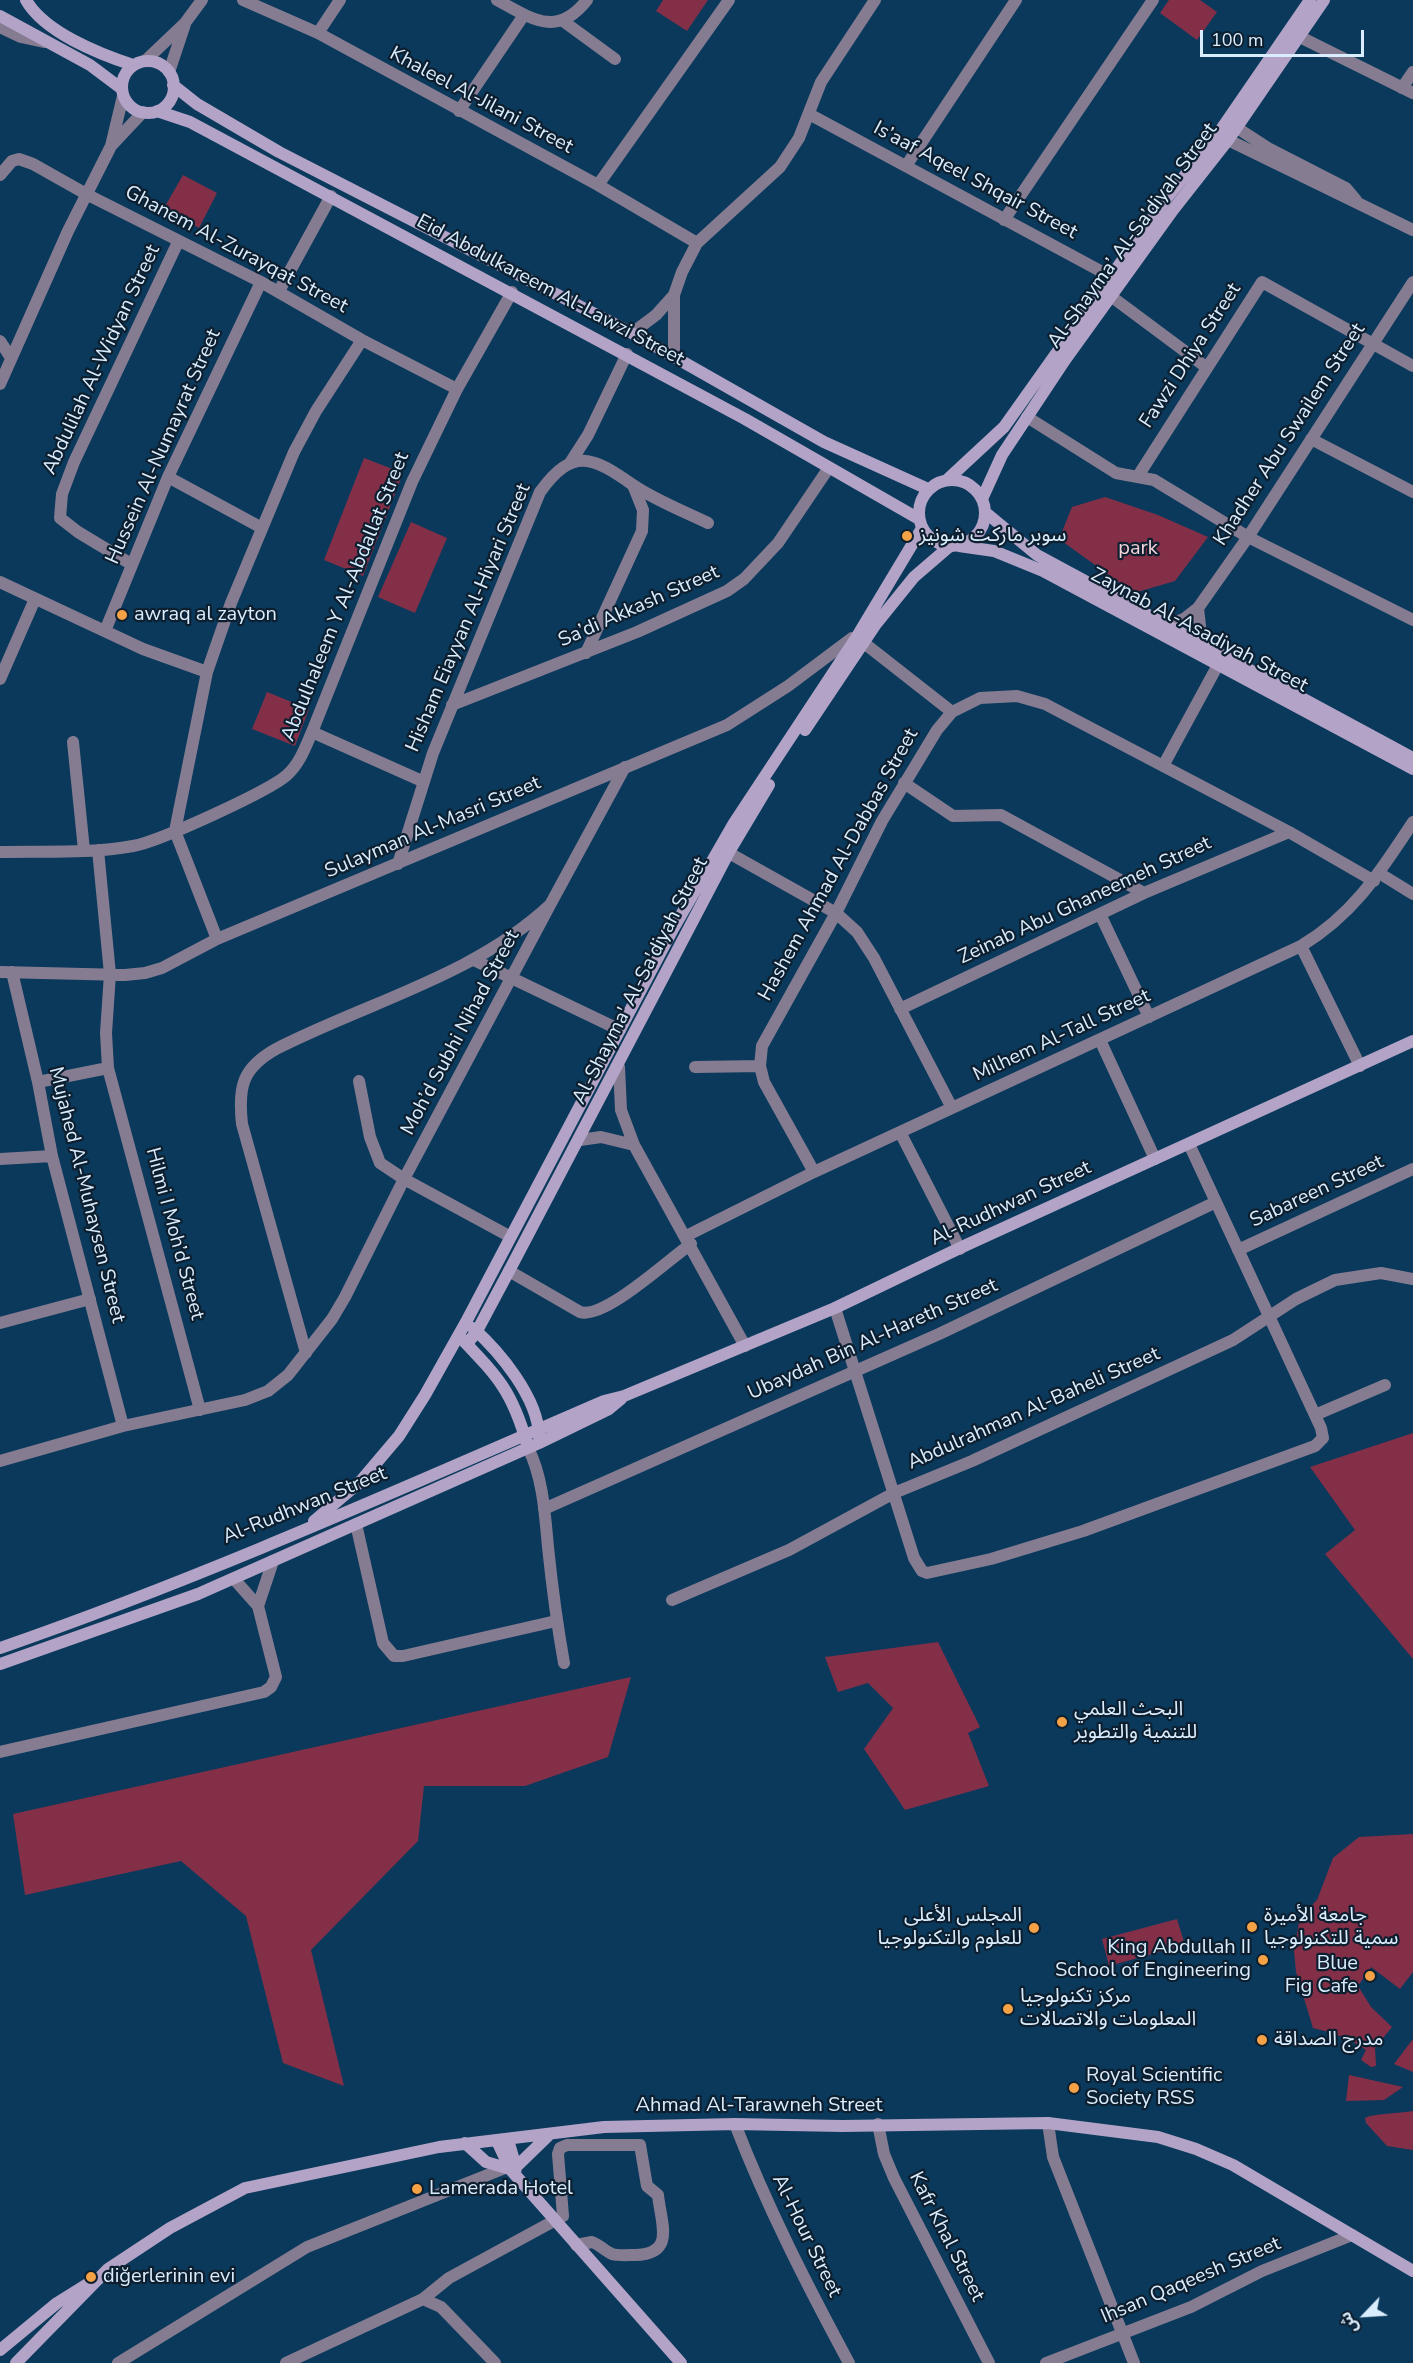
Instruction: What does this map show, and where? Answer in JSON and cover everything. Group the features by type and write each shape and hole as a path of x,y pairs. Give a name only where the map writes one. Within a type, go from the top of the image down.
{"street":[{"path":"26,0 49,26 94,51 132,65"},
{"path":"145,61 185,23 202,0"},
{"name":"Khaleel Al-Jilani Street","path":"243,0 318,33 598,185 697,243"},
{"path":"318,33 340,0"},
{"path":"497,0 524,15 550,23 562,21 586,0"},
{"path":"598,185 729,0"},
{"path":"674,357 674,295 682,272 697,243 780,167 799,138 821,82 875,0"},
{"path":"906,166 1016,0"},
{"path":"1004,220 1153,0"},
{"name":"Al-Shayma’ Al-Sa’diyah Street","path":"984,506 1002,455 1293,34 1310,0"},
{"name":"Al-Shayma’ Al-Sa’diyah Street","path":"1293,34 1324,0"},
{"path":"459,111 524,15"},
{"path":"0,16 103,73 122,92 131,107 143,112 157,111 171,98 173,84 169,72 158,63 145,61 132,65 124,76 122,92 111,146 68,231 0,384"},
{"path":"562,21 615,59"},
{"path":"169,72 185,23"},
{"path":"0,27 21,37 49,42"},
{"path":"1293,34 1408,90 1413,72"},
{"name":"Eid Abdulkareem Al-Lawzi Street","path":"173,84 197,104 279,152 632,333 824,442 928,489"},
{"name":"Eid Abdulkareem Al-Lawzi Street","path":"157,111 190,122 627,354 745,418 921,524"},
{"path":"111,146 143,112"},
{"name":"Is’aaf Aqeel Shqair Street","path":"809,114 1122,283"},
{"path":"1231,125 1346,188 1357,201"},
{"path":"1223,137 1413,230"},
{"name":"Al-Shayma’ Al-Sa’diyah Street","path":"948,479 998,436 1166,199 1223,137"},
{"name":"Ghanem Al-Zurayqat Street","path":"0,175 12,160 25,160 178,242 279,291 362,340 457,389"},
{"path":"279,291 332,196"},
{"name":"Abdulilah Al-Widyan Street","path":"131,564 60,518 62,494 74,462 178,242"},
{"name":"Hussein Al-Numayrat Street","path":"105,631 168,477 261,282"},
{"name":"Fawzi Dhiya Street","path":"1138,476 1262,282 1413,366"},
{"name":"Khadher Abu Swailem Street","path":"1167,625 1184,619 1198,608 1248,537 1413,282"},
{"name":"Abdulhaleem Y Al-Abdallat Street","path":"0,852 98,850 137,846 175,831 285,777 299,762 412,482 457,389 512,292"},
{"path":"632,333 656,315 674,295"},
{"path":"1112,297 1206,367"},
{"path":"218,939 175,831 207,672 231,603 310,422 362,340"},
{"path":"0,341 11,358"},
{"name":"Hisham Eiayyan Al-Hiyari Street","path":"398,864 422,781 540,492 551,477 570,463 588,435 627,354"},
{"path":"1027,417 1116,473 1154,480 1248,537 1413,620"},
{"path":"1311,439 1413,492"},
{"path":"570,463 598,463 612,469 633,485 708,523"},
{"name":"Sa’di Akkash Street","path":"452,705 586,653 711,600 744,579 778,543 828,469"},
{"path":"168,477 262,528"},
{"path":"860,641 914,577 954,546 967,543 981,530 984,506 967,483 948,479 928,489 919,508 921,524 934,541 954,546"},
{"path":"586,653 642,531 643,510 633,485"},
{"name":"Zaynab Al-Asadiyah Street","path":"984,506 1027,548 1413,758"},
{"path":"860,641 921,524"},
{"name":"Zaynab Al-Asadiyah Street","path":"954,546 994,552 1043,571 1219,663 1413,769"},
{"path":"0,582 143,649 207,672"},
{"path":"0,679 35,599"},
{"path":"1198,608 1202,644"},
{"name":"Sulayman Al-Masri Street","path":"6,972 110,974 145,973 162,968 218,939 625,767 689,743 727,725 788,686 848,640 860,641"},
{"path":"860,641 952,712"},
{"name":"Al-Shayma' Al-Sa'diyah Street","path":"463,1340 466,1322 509,1236 620,1030 724,850 860,641"},
{"path":"1163,766 1219,663"},
{"name":"Hashem Ahmad Al-Dabbas Street","path":"760,1066 765,1038 836,913 926,744 952,712 988,697 1017,696 1031,699 1075,718 1289,832 1413,894"},
{"path":"312,732 422,781"},
{"path":"73,742 84,850"},
{"name":"Moh’d Subhi Nihad Street","path":"123,1426 245,1400 268,1391 288,1375 306,1353 345,1297 404,1179 625,767"},
{"path":"904,783 952,816 1001,815 1144,893"},
{"name":"Milhem Al-Tall Street","path":"509,1272 580,1312 590,1313 634,1291 688,1240 814,1172 1301,946 1322,933 1350,910 1377,877 1413,822"},
{"name":"Zeinab Abu Ghaneemeh Street","path":"900,1009 1144,893 1289,832"},
{"name":"Hilmi I Moh’d Street","path":"98,850 110,974 106,1033 108,1068 200,1410"},
{"path":"724,850 836,913 866,944 952,1108"},
{"name":"Al-Shayma' Al-Sa'diyah Street","path":"463,1340 477,1331 619,1067 724,850"},
{"path":"306,1353 242,1125 241,1092 246,1076 260,1058 276,1049 474,960 521,930 550,905"},
{"path":"1100,914 1149,1017"},
{"path":"1301,946 1360,1066"},
{"path":"474,960 512,976 620,1030"},
{"name":"Mujahed Al-Muhaysen Street","path":"6,972 38,1082 52,1156 123,1426"},
{"path":"1100,1040 1155,1159"},
{"name":"Al-Rudhwan Street","path":"539,1429 835,1308 1413,1041"},
{"path":"695,1067 760,1066 764,1082 814,1172"},
{"path":"619,1067 621,1110 634,1145 745,1346"},
{"path":"38,1082 108,1068"},
{"path":"359,1081 376,1156 388,1170 509,1236"},
{"path":"900,1132 960,1249"},
{"path":"580,1140 601,1137 634,1145"},
{"path":"835,1308 914,1558 922,1571 936,1573 1083,1532 1315,1446 1323,1438 1315,1415 1189,1144"},
{"path":"0,1159 52,1156"},
{"name":"Sabareen Street","path":"1238,1250 1413,1169"},
{"name":"Ubaydah Bin Al-Hareth Street","path":"544,1509 853,1370 939,1334 1216,1202"},
{"name":"Abdulrahman Al-Baheli Street","path":"672,1600 789,1550 894,1493 972,1461 1233,1340 1296,1299 1335,1280 1380,1273 1413,1279"},
{"path":"0,1323 90,1299"},
{"path":"466,1322 477,1331 529,1396 539,1429 532,1446"},
{"path":"304,1530 360,1482 399,1436 463,1340 501,1382 516,1407 532,1446 544,1509 556,1621 564,1663"},
{"path":"501,1382 512,1373"},
{"path":"1315,1415 1385,1385"},
{"name":"Al-Rudhwan Street","path":"356,1524 532,1446 609,1408 624,1396"},
{"path":"0,1461 123,1426"},
{"name":"Al-Rudhwan Street","path":"0,1648 116,1606 304,1530 532,1446"},
{"path":"0,1664 79,1638 234,1579 356,1524 382,1643 394,1656 403,1656 556,1621"},
{"path":"258,1606 273,1561"},
{"path":"0,1752 267,1690 276,1677 271,1648 258,1606 234,1579"},
{"path":"116,1606 122,1622"},
{"path":"72,1621 79,1638"},
{"path":"1048,2123 1053,2157 1134,2363"},
{"name":"Ahmad Al-Tarawneh Street","path":"0,2350 57,2303 170,2228 245,2188 375,2159 465,2144 604,2127 735,2124 1048,2123 1158,2137 1196,2148 1233,2165 1413,2271"},
{"name":"Al-Hour Street","path":"735,2124 756,2180 802,2275 849,2363"},
{"name":"Kafr Khal Street","path":"878,2124 884,2154 894,2178 989,2363"},
{"path":"118,2363 307,2247 512,2169 550,2134"},
{"path":"503,2140 512,2169 555,2222 681,2363"},
{"path":"465,2144 479,2158 512,2169"},
{"path":"286,2363 423,2299 449,2278 555,2222 565,2213 558,2154 560,2148 567,2145 641,2146 648,2186 658,2195 663,2238 661,2246 657,2252 649,2254 614,2255 592,2242 576,2245"},
{"name":"Ihsan Qaqeesh Street","path":"1046,2363 1191,2307 1262,2271 1352,2235"},
{"name":"Ahmad Al-Tarawneh Street","path":"16,2363 100,2276"},
{"path":"423,2299 441,2307 495,2363"}],"green space":[{"path":"663,0 708,0 687,31 656,11"},
{"path":"1169,0 1200,0 1217,12 1197,40 1160,13"},
{"path":"183,175 217,193 199,228 164,208"},
{"path":"364,458 403,473 363,576 324,560"},
{"name":"park","path":"1105,497 1158,515 1208,537 1175,581 1134,593 1059,539 1072,507"},
{"path":"411,522 447,538 415,613 378,597"},
{"path":"267,692 309,709 295,746 252,729"},
{"path":"1413,1433 1413,1659 1325,1554 1355,1530 1310,1467"},
{"path":"938,1642 980,1727 968,1733 989,1786 905,1810 864,1749 893,1708 868,1683 838,1692 825,1657"},
{"path":"631,1677 608,1757 525,1786 424,1786 418,1841 311,1950 344,2086 283,2063 246,1916 181,1861 25,1895 13,1814"},
{"path":"1413,1834 1413,1972 1400,1989 1371,1967 1358,1986 1371,2007 1392,2027 1375,2048 1376,2066 1371,2067 1361,2060 1366,2050 1341,2036 1313,2028 1296,1972 1294,1951 1300,1917 1317,1900 1333,1858 1359,1837"},
{"path":"1177,1919 1185,1945 1109,1966 1102,1939"},
{"path":"1413,2039 1413,2072 1394,2064"},
{"path":"1349,2075 1403,2087 1384,2100 1346,2101"},
{"path":"1413,2111 1413,2150 1387,2146 1366,2123 1365,2118 1379,2115"}],"place":[{"name":"سوبر ماركت شونيز","path":"907,536"},
{"name":"awraq al zayton","path":"122,615"},
{"name":"البحث العلمي للتنمية والتطوير","path":"1062,1722"},
{"name":"جامعة الأميرة سمية للتكنولوجيا","path":"1252,1927"},
{"name":"المجلس الأعلى للعلوم والتكنولوجيا","path":"1034,1928"},
{"name":"King Abdullah II School of Engineering","path":"1263,1960"},
{"name":"Blue Fig Cafe","path":"1370,1976"},
{"name":"مركز تكنولوجيا المعلومات والاتصالات","path":"1008,2009"},
{"name":"مدرج الصداقة","path":"1262,2040"},
{"name":"Royal Scientific Society RSS","path":"1074,2088"},
{"name":"Lamerada Hotel","path":"417,2189"},
{"name":"diğerlerinin evi","path":"91,2277"}]}
